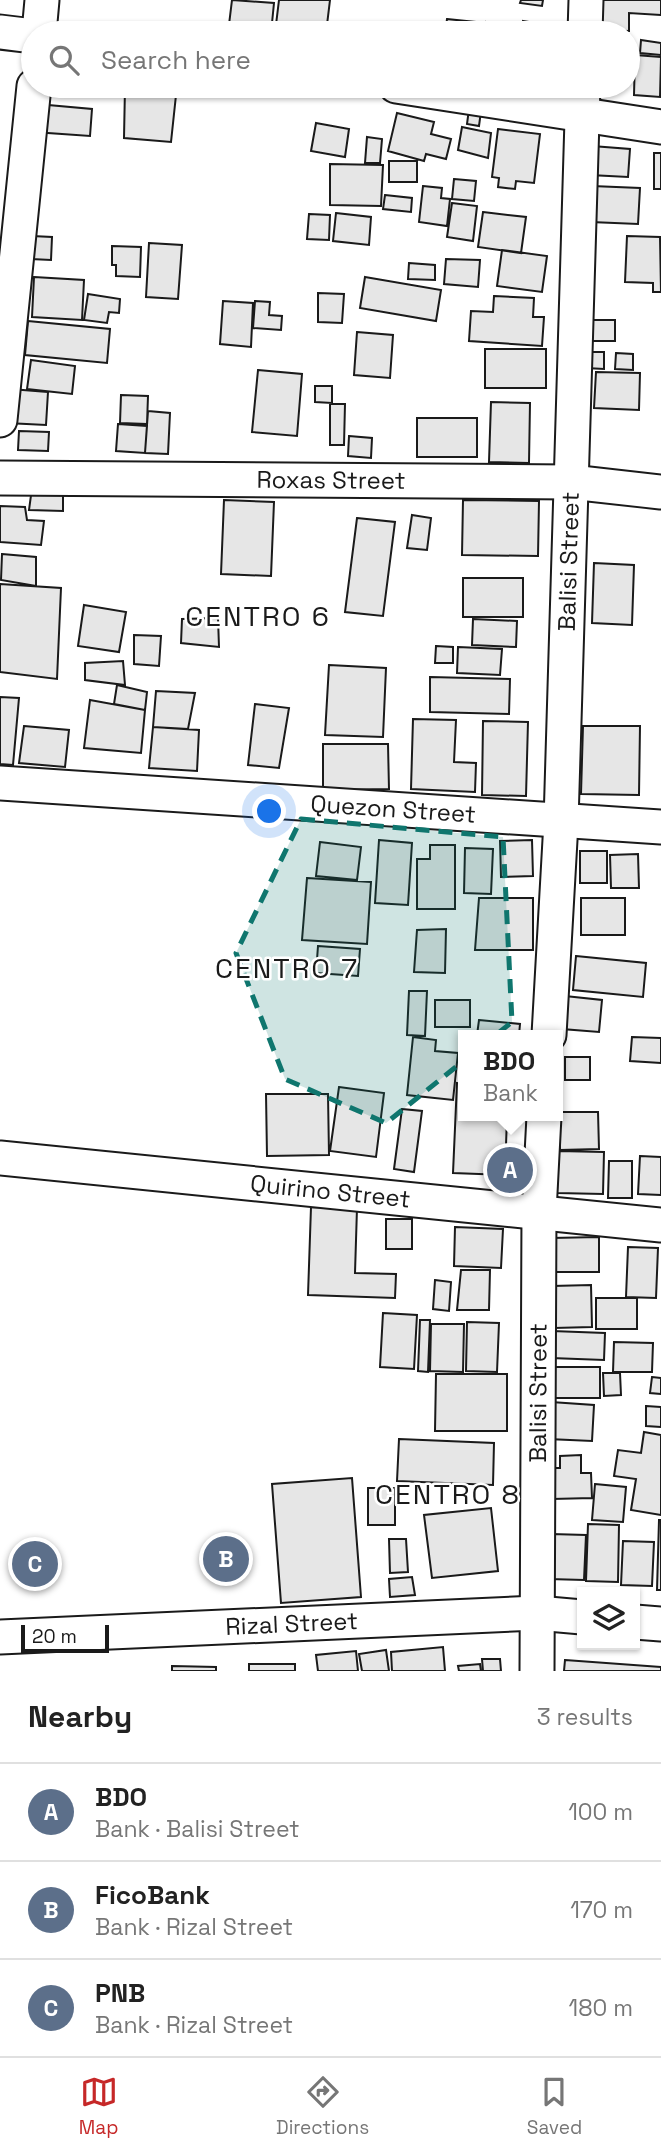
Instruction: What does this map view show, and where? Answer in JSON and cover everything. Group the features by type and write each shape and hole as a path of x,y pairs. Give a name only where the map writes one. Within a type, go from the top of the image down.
{"street":[{"path":"40,21 42,0"},
{"path":"585,21 586,0"},
{"path":"0,32 21,35"},
{"path":"0,420 33,98"},
{"path":"545,98 582,101 661,127"},
{"name":"Balisi Street","path":"549,1030 561,822 582,101"},
{"name":"Roxas Street","path":"0,478 571,482 661,492"},
{"name":"Quezon Street","path":"0,783 661,827"},
{"name":"Balisi Street","path":"537,1671 539,1212 544,1121"},
{"name":"Quirino Street","path":"0,1158 661,1225"},
{"name":"Rizal Street","path":"0,1637 537,1613 577,1617"},
{"path":"640,1622 661,1624"}],"highlighted area":[{"path":"301,819 503,837 512,1022 386,1123 285,1079 236,953"}],"building":[{"path":"232,0 274,3 272,21 229,21"},
{"path":"279,0 330,0 327,21 276,21"},
{"path":"521,0 543,0 542,6 520,3"},
{"path":"600,0 661,0 661,15 629,13 629,21 599,21"},
{"path":"641,40 661,43 661,55 640,53"},
{"path":"640,55 661,57 660,97 640,95"},
{"path":"125,98 176,98 171,142 124,138"},
{"path":"37,104 92,109 90,136 34,132"},
{"path":"469,109 481,111 479,126 467,124"},
{"path":"397,113 434,122 431,134 451,139 446,159 426,154 424,161 388,151"},
{"path":"316,123 349,129 345,157 311,151"},
{"path":"462,127 491,133 488,158 458,150"},
{"path":"498,129 540,134 534,183 516,181 515,189 498,187 499,178 492,177"},
{"path":"367,137 382,139 380,163 365,163"},
{"path":"592,146 630,149 628,177 590,175"},
{"path":"654,153 661,153 661,189 654,189"},
{"path":"389,161 417,161 417,182 389,182"},
{"path":"330,164 383,165 381,206 330,205"},
{"path":"454,179 476,181 474,201 452,199"},
{"path":"423,186 442,188 441,198 450,199 447,226 419,222"},
{"path":"592,186 640,188 638,224 591,222"},
{"path":"385,195 412,198 411,212 383,209"},
{"path":"452,203 477,206 473,241 447,237"},
{"path":"483,212 526,217 521,253 478,247"},
{"path":"336,213 371,217 369,245 333,241"},
{"path":"309,214 330,215 329,240 307,239"},
{"path":"32,236 52,237 51,260 31,259"},
{"path":"627,236 660,237 661,292 653,292 653,283 625,282"},
{"path":"149,243 182,245 178,299 146,297"},
{"path":"112,246 141,247 140,277 116,276 116,265 112,265"},
{"path":"502,250 547,256 542,292 497,286"},
{"path":"446,259 480,260 478,287 444,284"},
{"path":"409,263 435,265 435,280 408,279"},
{"path":"34,277 84,280 82,320 32,317"},
{"path":"365,277 441,290 436,321 360,308"},
{"path":"318,293 344,294 342,323 318,322"},
{"path":"88,294 120,299 119,313 109,312 107,323 84,320"},
{"path":"494,296 534,298 533,317 544,317 542,346 469,341 471,311 493,312"},
{"path":"223,301 253,303 251,347 220,344"},
{"path":"255,301 270,302 269,315 282,316 281,330 253,328"},
{"path":"586,320 615,320 615,341 586,341"},
{"path":"28,321 110,329 107,363 25,355"},
{"path":"357,332 393,335 390,378 354,375"},
{"path":"485,349 546,349 546,388 485,388"},
{"path":"587,352 604,352 604,369 586,368"},
{"path":"616,353 633,354 633,370 615,369"},
{"path":"31,360 75,366 72,394 27,389"},
{"path":"258,370 302,374 297,436 252,432"},
{"path":"596,372 640,373 639,410 594,408"},
{"path":"315,386 332,386 332,403 315,402"},
{"path":"10,389 48,392 46,425 7,423"},
{"path":"121,395 148,396 147,424 120,423"},
{"path":"491,402 530,403 529,463 489,462"},
{"path":"330,404 345,404 344,445 330,445"},
{"path":"148,411 170,413 168,454 145,453"},
{"path":"417,418 477,418 477,457 417,457"},
{"path":"118,424 147,426 145,453 116,451"},
{"path":"19,431 49,432 48,451 18,450"},
{"path":"349,436 372,438 371,458 348,456"},
{"path":"32,488 63,493 63,511 29,510"},
{"path":"224,500 274,502 271,576 221,574"},
{"path":"463,500 539,501 538,556 462,555"},
{"path":"0,506 25,507 27,520 44,521 41,545 0,542"},
{"path":"412,515 431,518 427,550 407,548"},
{"path":"357,518 395,522 383,616 345,612"},
{"path":"2,554 36,557 36,586 1,580"},
{"path":"594,563 634,565 632,625 592,623"},
{"path":"463,578 523,578 523,617 463,617"},
{"path":"0,584 61,588 57,679 0,672"},
{"path":"84,605 126,612 119,652 78,646"},
{"path":"218,618 219,647 181,643 182,619"},
{"path":"473,619 517,621 516,647 472,645"},
{"path":"134,635 161,636 159,666 134,664"},
{"path":"436,646 453,647 453,663 435,663"},
{"path":"458,647 502,649 500,675 457,673"},
{"path":"123,661 125,685 85,680 85,663"},
{"path":"329,665 386,668 383,737 325,735"},
{"path":"430,677 510,679 509,714 430,712"},
{"path":"117,685 147,692 145,710 114,704"},
{"path":"156,691 195,693 188,729 153,727"},
{"path":"0,697 19,698 13,765 0,764"},
{"path":"90,700 145,710 141,753 84,748"},
{"path":"255,704 289,708 279,768 248,765"},
{"path":"413,719 456,720 454,762 476,763 475,792 411,789"},
{"path":"483,721 528,722 526,796 482,795"},
{"path":"24,726 69,730 65,767 19,763"},
{"path":"583,726 640,726 639,795 581,794"},
{"path":"153,727 199,730 197,771 149,768"},
{"path":"323,744 388,744 389,789 323,790"},
{"path":"379,840 412,843 408,905 375,903"},
{"path":"532,840 533,876 501,877 500,841"},
{"path":"320,842 361,847 357,880 316,876"},
{"path":"430,845 455,845 455,909 417,909 417,859 430,859"},
{"path":"465,848 493,849 491,894 464,893"},
{"path":"580,851 607,851 607,883 580,883"},
{"path":"638,854 639,888 611,888 610,855"},
{"path":"307,878 371,882 367,944 302,940"},
{"path":"479,898 533,898 533,950 475,950"},
{"path":"581,898 625,898 625,935 581,935"},
{"path":"446,929 445,973 414,972 417,930"},
{"path":"318,946 360,949 358,976 316,973"},
{"path":"576,956 646,963 643,997 573,990"},
{"path":"409,991 427,991 425,1036 407,1035"},
{"path":"565,996 602,1000 599,1032 562,1029"},
{"path":"435,1000 470,1000 470,1027 435,1027"},
{"path":"479,1020 520,1024 519,1030 478,1030"},
{"path":"413,1037 436,1040 435,1051 458,1053 453,1100 407,1095"},
{"path":"632,1037 661,1038 661,1063 630,1061"},
{"path":"565,1057 590,1057 590,1080 565,1080"},
{"path":"457,1083 458,1121 507,1121 505,1175 453,1173"},
{"path":"339,1087 384,1093 376,1157 330,1151"},
{"path":"266,1094 328,1094 329,1155 267,1156"},
{"path":"402,1109 422,1111 414,1172 394,1169"},
{"path":"563,1112 598,1112 599,1149 560,1150 559,1121 563,1121"},
{"path":"558,1151 604,1152 603,1194 557,1193"},
{"path":"640,1156 661,1157 661,1195 638,1194"},
{"path":"609,1161 632,1161 632,1198 608,1198"},
{"path":"311,1207 357,1208 355,1273 396,1274 395,1298 308,1295"},
{"path":"386,1219 412,1219 412,1249 386,1249"},
{"path":"455,1227 503,1229 501,1268 454,1266"},
{"path":"599,1237 599,1272 552,1272 551,1238"},
{"path":"628,1247 658,1248 656,1298 626,1297"},
{"path":"461,1270 490,1270 489,1310 457,1310"},
{"path":"435,1280 451,1282 449,1311 433,1309"},
{"path":"591,1285 592,1327 554,1328 552,1286"},
{"path":"596,1298 637,1298 637,1329 596,1329"},
{"path":"383,1313 417,1315 414,1369 380,1367"},
{"path":"420,1320 430,1320 428,1372 418,1371"},
{"path":"467,1322 499,1323 497,1372 466,1371"},
{"path":"431,1324 464,1324 463,1372 430,1371"},
{"path":"552,1331 605,1333 604,1360 551,1358"},
{"path":"614,1342 653,1343 652,1372 613,1372"},
{"path":"553,1367 600,1367 600,1398 553,1398"},
{"path":"603,1373 620,1373 621,1395 604,1396"},
{"path":"436,1374 507,1374 507,1431 435,1431"},
{"path":"652,1377 661,1378 661,1394 650,1393"},
{"path":"551,1402 594,1405 592,1441 548,1439"},
{"path":"646,1406 661,1407 661,1427 646,1426"},
{"path":"644,1432 661,1435 661,1515 631,1510 636,1479 614,1476 618,1450 641,1453"},
{"path":"399,1439 494,1443 493,1485 397,1481"},
{"path":"581,1455 581,1473 591,1473 592,1498 552,1499 551,1468 560,1468 560,1456"},
{"path":"352,1478 361,1597 281,1603 272,1484"},
{"path":"595,1484 626,1487 623,1522 592,1520"},
{"path":"368,1488 395,1488 395,1525 368,1525"},
{"path":"491,1508 498,1571 432,1578 424,1515"},
{"path":"659,1520 661,1590 657,1590"},
{"path":"588,1524 619,1525 618,1582 586,1581"},
{"path":"551,1534 586,1535 584,1580 549,1579"},
{"path":"389,1539 406,1539 408,1572 390,1573"},
{"path":"623,1541 654,1542 652,1586 621,1585"},
{"path":"412,1577 415,1595 390,1597 389,1579"},
{"path":"443,1647 445,1671 392,1671 391,1652"},
{"path":"386,1650 389,1671 362,1671 359,1654"},
{"path":"356,1651 358,1671 318,1671 316,1655"},
{"path":"482,1659 500,1659 501,1671 483,1671"},
{"path":"565,1660 661,1667 661,1671 564,1671"},
{"path":"249,1664 295,1664 295,1671 249,1671"},
{"path":"480,1664 481,1671 459,1671 458,1666"},
{"path":"172,1666 216,1667 216,1671 172,1671"}],"place":[{"name":"BDO","path":"510,1170"},
{"name":"FicoBank","path":"226,1559"},
{"name":"PNB","path":"35,1564"}],"district":[{"name":"CENTRO 6","path":"258,616"},
{"name":"CENTRO 7","path":"287,968"},
{"name":"CENTRO 8","path":"448,1494"}]}
